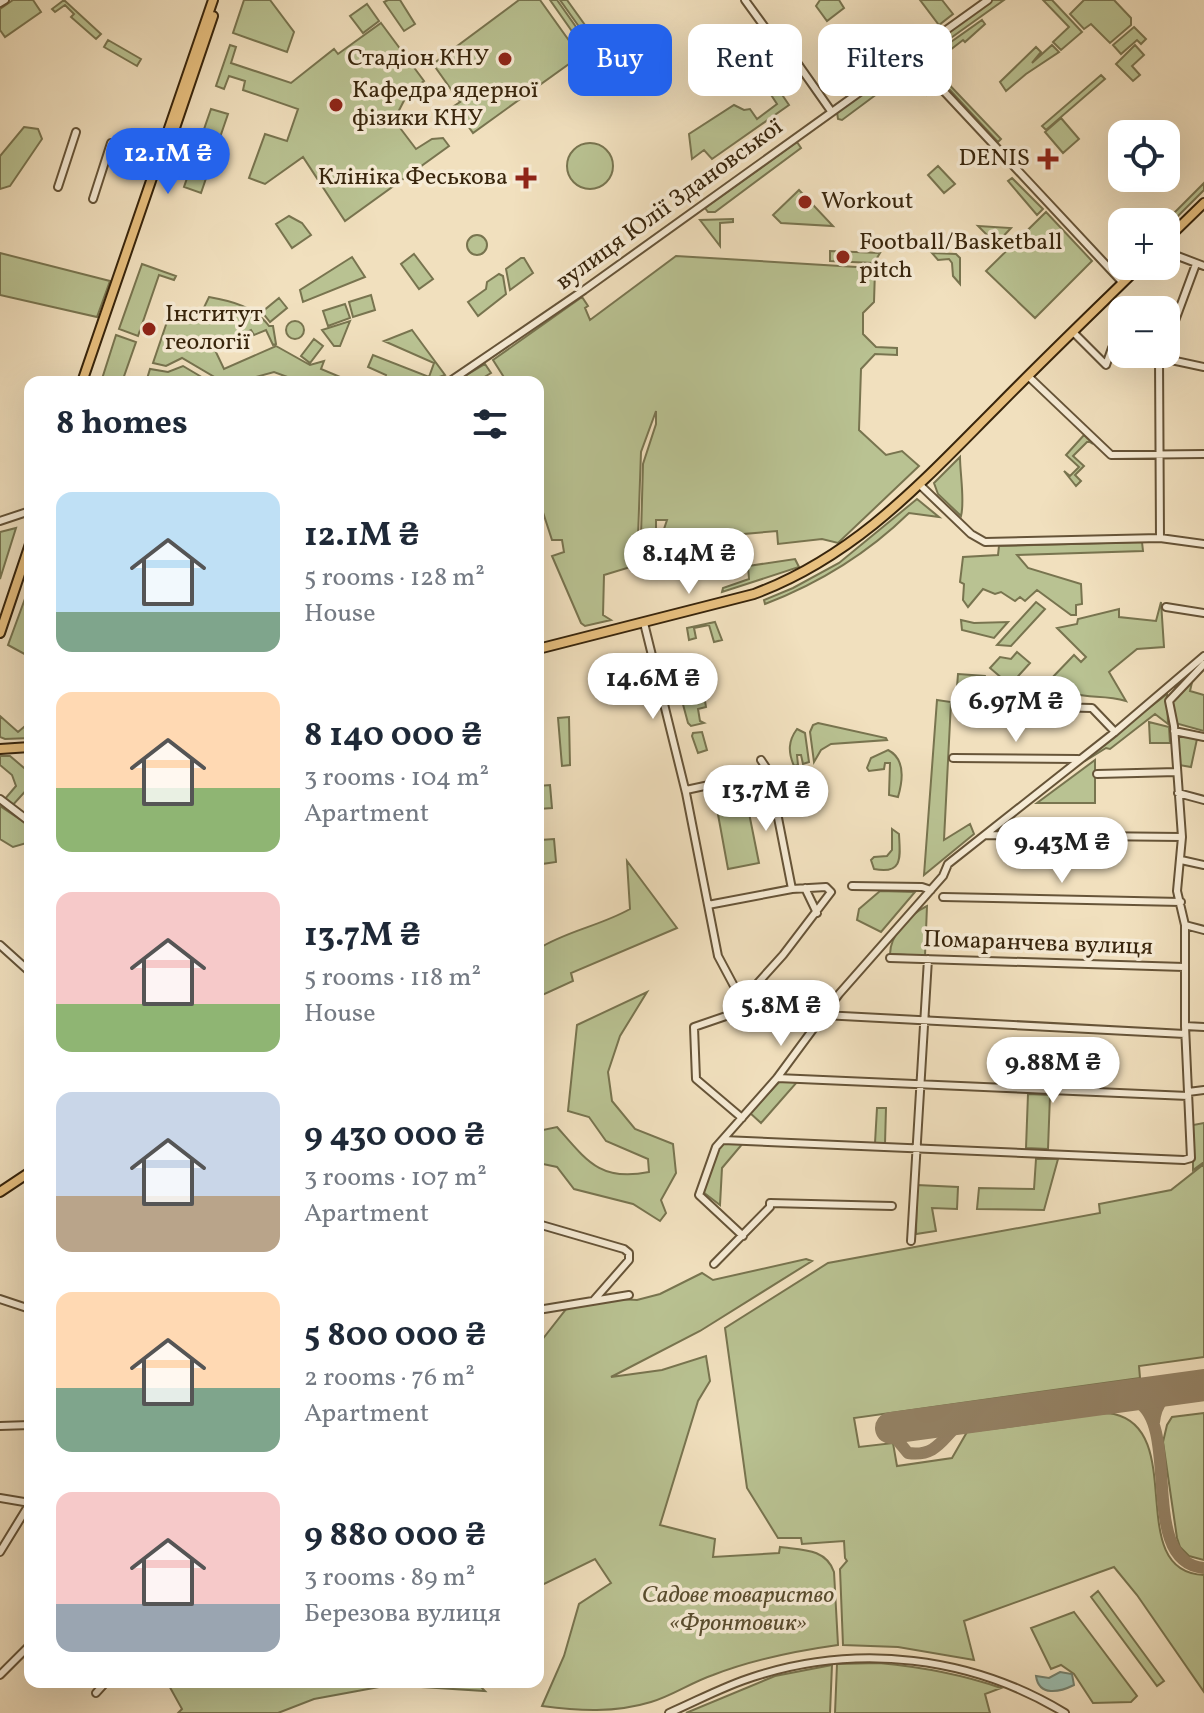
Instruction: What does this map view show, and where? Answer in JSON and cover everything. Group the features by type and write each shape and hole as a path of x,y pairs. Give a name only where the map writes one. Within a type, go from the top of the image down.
{"main road":[{"path":"87,376 216,0"},
{"path":"1180,226 1204,203"},
{"path":"544,648 735,600 798,576 850,545 919,484 1075,334 1126,280"},
{"path":"0,633 24,562"},
{"path":"0,749 24,747"},
{"path":"0,1192 24,1176"}],"street":[{"path":"745,0 777,44 793,57 831,111"},
{"name":"вулиця Юлії Здановської","path":"952,25 988,0"},
{"name":"вулиця Юлії Здановської","path":"458,376 572,298 852,96"},
{"path":"948,96 1123,283"},
{"path":"58,187 76,132"},
{"path":"93,199 111,143"},
{"path":"1180,257 1200,265 1180,312"},
{"path":"1075,334 1106,365 1108,359"},
{"path":"1180,361 1204,367"},
{"path":"1160,537 1161,368"},
{"path":"1028,376 1111,455 1204,454"},
{"path":"919,484 971,534 984,542 1160,537 1204,544"},
{"path":"0,521 24,513"},
{"path":"1166,607 1204,613"},
{"path":"644,623 686,790 722,965 734,986 746,997"},
{"path":"743,1236 699,1195 716,1147 777,1078 839,994 943,876 948,864 1115,732 1204,656"},
{"path":"723,1140 1191,1158 1185,1030 1185,925 1177,891 1182,837 1171,697 1204,664"},
{"path":"962,705 1092,708 1115,732"},
{"path":"1174,731 1204,737"},
{"path":"953,758 1078,759"},
{"path":"761,760 769,772 792,889"},
{"path":"686,790 769,772"},
{"path":"1097,774 1177,772"},
{"path":"1178,793 1204,800"},
{"path":"0,799 24,817"},
{"path":"983,835 1182,837"},
{"path":"1181,860 1204,865"},
{"path":"852,886 922,887 931,890"},
{"path":"708,905 792,889 826,887 831,890 831,895 817,913 729,1015 694,1027 696,1079 742,1118"},
{"path":"805,888 817,913"},
{"path":"943,897 1181,902"},
{"path":"1185,925 1204,930"},
{"path":"0,945 24,967"},
{"name":"Помаранчева вулиця","path":"890,958 1184,967"},
{"path":"911,1241 928,959"},
{"path":"823,1015 1185,1030 1204,1027"},
{"path":"777,1078 1188,1094 1204,1090"},
{"path":"714,1264 770,1207 770,1203 892,1206"},
{"path":"544,1226 629,1253 629,1260 594,1300"},
{"path":"614,1277 616,1296"},
{"path":"544,1309 629,1295"},
{"path":"0,1299 24,1307"},
{"path":"0,1426 24,1425"},
{"path":"0,1498 24,1502"},
{"path":"0,1552 24,1513"},
{"path":"0,1675 24,1651"},
{"path":"669,1713 752,1677 790,1667 856,1657 910,1660 963,1669 1016,1687 1065,1713"},
{"path":"96,1693 101,1688"}],"green space":[{"path":"13,0 33,0 41,12 5,37 0,30 0,9"},
{"path":"64,0 101,34 96,39 71,17 74,14 65,5 55,12 52,9"},
{"path":"244,0 270,0 294,32 287,52 233,33"},
{"path":"400,0 415,24 404,31 384,2"},
{"name":"Стадіон КНУ","path":"519,0 540,0 568,39 568,65 473,133 454,106 460,102 433,64"},
{"path":"550,0 557,0 574,24 568,26"},
{"path":"560,0 567,0 584,24 577,24"},
{"path":"820,0 839,0 844,8 827,21 816,6"},
{"path":"920,0 942,0 953,14 938,24"},
{"path":"991,0 1004,0 952,37 952,28"},
{"path":"1043,0 1052,0 1082,32 1061,50 1053,42 1069,27"},
{"path":"1084,0 1114,0 1131,18 1131,25 1110,43 1091,24 1084,29 1070,14"},
{"path":"367,4 379,21 363,33 350,16"},
{"path":"982,20 985,24 965,42 963,40 952,48 952,41"},
{"path":"381,23 424,81 408,93 394,120 416,149 432,139 443,138 449,146 345,221 303,157 265,184 249,178 265,134 287,141 298,109 243,90 245,81 229,76 224,89 216,86 230,45 236,47 231,63 291,83 334,49 338,54"},
{"path":"1134,27 1146,39 1141,44 1137,40 1121,54 1113,45"},
{"path":"108,40 141,59 137,66 104,47"},
{"path":"1052,45 1059,52 1006,91 1000,82 1036,47 1041,52 1032,63"},
{"path":"1135,45 1144,55 1132,66 1140,75 1133,81 1116,64"},
{"path":"1101,75 1105,79 1046,130 1042,126"},
{"path":"952,88 1001,139 998,142 952,92"},
{"path":"772,96 783,96 789,105 712,159 704,150 692,159 689,134 734,105 744,110 750,109 757,119 777,104"},
{"path":"860,96 874,96 842,120 838,119 837,112"},
{"path":"211,109 228,114 201,193 184,187"},
{"path":"1061,118 1079,139 1063,153 1045,132"},
{"path":"24,127 38,129 42,139 10,186 0,189 0,156"},
{"path":"797,142 801,148 715,212 708,212 705,208"},
{"path":"590,143 606,150 613,166 606,182 590,189 574,182 567,166 574,150"},
{"path":"938,166 955,184 944,193 928,175"},
{"path":"1012,178 1043,209 1037,215 1008,181"},
{"path":"1204,183 1204,190 1180,214 1179,208"},
{"path":"799,190 833,226 781,223 773,215"},
{"path":"1046,212 1092,261 1035,318 986,271"},
{"path":"289,216 302,223 311,235 292,248 276,224"},
{"path":"733,219 733,222 720,223 720,246 700,220"},
{"path":"978,226 1011,228 996,244"},
{"path":"477,235 484,238 487,245 484,252 477,255 470,252 467,245 470,238"},
{"path":"830,251 880,253 874,263 830,261"},
{"path":"0,253 110,281 97,317 0,295"},
{"path":"932,253 956,254 960,258 960,284 953,276 949,259 938,260"},
{"path":"414,254 433,279 419,289 401,264"},
{"path":"676,256 873,268 874,302 863,313 863,334 876,347 897,348 897,355 875,354 861,369 859,430 886,455 902,451 919,466 838,543 822,539 778,544 777,531 744,534 746,553 735,554 734,541 662,547 663,560 651,560 651,576 641,577 644,541 672,532 671,529 664,529 667,520 656,520 656,534 641,536 643,464 656,424 656,411 641,452 637,565 604,575 603,615 611,620 585,626 552,556 564,552 562,540 552,540 544,515 544,376 503,376 493,360 582,297 588,306 585,308 590,320"},
{"path":"352,257 365,277 303,302 300,290"},
{"path":"521,258 533,273 510,290 506,269"},
{"path":"142,264 176,276 174,280 159,275 138,336 119,329"},
{"path":"499,274 503,276 506,294 478,316 468,302 486,289 487,282"},
{"path":"371,295 375,310 353,317 349,302"},
{"path":"209,297 242,306 273,326 276,344 273,345 266,330 254,335 251,330 214,348 224,369 276,346 310,365 324,361 321,369 338,376 285,376 274,372 260,376 213,376 182,358 166,366 153,363 170,313 197,322"},
{"path":"279,298 287,308 270,322 262,312"},
{"path":"345,304 350,318 328,326 323,311"},
{"path":"295,321 304,330 295,339 286,330"},
{"path":"350,321 340,346 334,346 322,330"},
{"path":"412,330 445,375 429,376 434,363 384,341"},
{"path":"116,335 136,342 124,376 103,376"},
{"path":"314,339 323,346 310,363 301,356"},
{"path":"373,355 426,376 386,376 368,367"},
{"path":"485,364 491,373 486,376 465,376"},
{"path":"183,366 200,376 148,376 150,369 168,372"},
{"path":"1084,435 1093,444 1088,441 1073,456 1084,466 1075,475 1081,481 1076,486 1064,471 1070,476 1079,467 1066,455"},
{"path":"960,457 961,516 938,494 934,483"},
{"path":"917,499 939,517 909,513 877,542 842,566 805,587 765,604 764,600 839,563"},
{"path":"16,528 0,579 0,532"},
{"path":"1142,542 1143,551 1017,555 1028,568 1081,584 1082,604 1076,605 1076,615 1071,615 1037,590 1025,601 1020,597 1015,601 1001,592 995,594 983,589 968,607 963,600 964,584 960,582 963,557 998,555 999,546"},
{"path":"795,559 799,567 722,592 723,588 749,579 748,566"},
{"path":"24,601 24,654 8,645"},
{"path":"1036,602 1045,609 1011,646 997,645"},
{"path":"1161,602 1164,647 1137,649 1109,672 1126,701 1078,695 1050,680 1074,655 1081,662 1086,657 1057,628 1077,624 1078,619 1119,609 1119,617 1156,621"},
{"path":"961,620 974,623 1008,622 994,638 962,630"},
{"path":"715,622 722,640 714,642 709,625 694,628 696,638 689,640 687,628"},
{"path":"1017,652 1030,663 1010,685 990,668 1000,657 1011,659"},
{"path":"958,674 985,676 990,689 957,687"},
{"path":"1193,678 1190,691 1204,695 1204,731 1175,723 1171,700"},
{"path":"684,693 686,699 704,695 706,707 698,709 700,721 704,723 691,726 688,723 681,697"},
{"path":"1167,694 1168,724 1155,714 1110,749 1106,748 1085,761 1083,759"},
{"path":"937,700 951,702 944,840 970,824 974,834 924,875"},
{"path":"0,716 18,732 24,727 24,738 0,737"},
{"path":"569,717 570,765 562,766 558,718"},
{"path":"1149,722 1169,727 1170,743 1150,743"},
{"path":"818,723 887,740 831,744 821,750 814,762 810,732 813,725"},
{"path":"797,729 805,733 809,762 803,764 801,755 797,755 798,765 794,766 790,747"},
{"path":"702,732 707,750 698,753 692,736 693,733"},
{"path":"1179,735 1197,739 1191,767 1179,765"},
{"path":"888,750 900,764 902,777 898,797 889,795 890,763 885,763 884,769 869,771 867,768 871,758"},
{"path":"0,756 10,756 24,768 24,793 12,806 4,800 16,786 12,775 0,765"},
{"path":"1095,760 1095,803 1037,803"},
{"path":"550,785 552,808 544,809 544,786"},
{"path":"747,803 759,863 728,869 717,809"},
{"path":"0,806 24,822 24,844 13,847 0,839"},
{"path":"892,829 899,834 898,862 891,869 874,869 871,860 887,856 892,850"},
{"path":"554,839 556,862 544,864 544,840"},
{"path":"627,861 677,928 571,973 573,981 544,994 544,946 630,909"},
{"path":"880,891 915,892 881,932 857,920 859,909"},
{"path":"927,906 925,956 890,954 893,940 902,926"},
{"path":"647,992 620,1036 608,1072 612,1101 635,1129 673,1144 676,1173 661,1200 666,1213 660,1221 633,1204 574,1189 557,1167 544,1164 544,1130 557,1127 586,1159 606,1171 618,1174 649,1172 648,1159 606,1141 589,1117 568,1111 577,1025"},
{"path":"781,1080 798,1081 761,1123 750,1113"},
{"path":"1028,1094 1050,1095 1048,1149 1026,1148"},
{"path":"877,1108 886,1108 885,1144 875,1143"},
{"path":"1204,1123 1204,1162 1193,1170 1193,1125"},
{"path":"725,1142 744,1142 722,1168 720,1205 703,1192 719,1149"},
{"path":"1036,1159 1058,1159 1044,1210 977,1209 979,1188 1034,1189"},
{"path":"1204,1164 1204,1357 1139,1366 1140,1378 854,1418 859,1447 893,1443 897,1466 952,1458 967,1432 1104,1413 1114,1414 1136,1426 1148,1446 1154,1472 1159,1527 1166,1551 1180,1568 1204,1575 1204,1692 1114,1567 964,1621 974,1660 898,1647 843,1645 840,1569 847,1561 844,1541 802,1544 801,1538 778,1538 747,1488 725,1328 828,1263 1100,1213 1099,1204 1171,1190"},
{"path":"917,1185 958,1187 957,1209 932,1208 936,1231 916,1234"},
{"path":"806,1259 812,1261 700,1331 611,1377 662,1370 706,1356 710,1381 698,1401 660,1525 715,1539 713,1557 779,1553 780,1547 804,1550 825,1558 834,1572 838,1645 744,1664 637,1706 597,1710 542,1706 564,1656 579,1604 611,1583 595,1559 544,1584 544,1337 567,1308 618,1299 637,1300 660,1294 702,1273 713,1280"},
{"path":"1204,1413 1204,1560 1189,1556 1180,1547 1163,1442 1172,1417"},
{"path":"1098,1591 1164,1681 1157,1686 1091,1597"},
{"path":"1074,1612 1137,1696 1131,1702 1093,1703 1074,1674 1061,1665 1051,1669 1031,1628"},
{"name":"Садове товариство «Фронтовик»","path":"879,1663 941,1672 1001,1688 985,1694 990,1713 835,1713 837,1664"},
{"path":"832,1665 830,1713 686,1713 775,1676"},
{"path":"170,1688 374,1688 314,1699 278,1713 178,1713 182,1709"},
{"path":"438,1688 482,1688 485,1691"}],"shaded area":[{"path":"1060,1672 1072,1674 1074,1685 1051,1691 1038,1683 1036,1676 1049,1678"}],"taxiway":[{"path":"1154,1422 1162,1400 1183,1388"},
{"path":"1107,1398 1134,1400 1150,1416 1157,1438 1165,1520 1172,1544 1184,1560 1204,1568"},
{"path":"944,1420 909,1416 899,1425 898,1441 908,1453 929,1451 973,1416"}],"runway":[{"path":"891,1428 1204,1385"}],"place":[{"name":"Стадіон КНУ","path":"505,59"},
{"name":"Кафедра ядерної фізики КНУ","path":"336,105"},
{"name":"DENIS","path":"1048,159"},
{"name":"Клініка Феськова","path":"526,178"},
{"name":"Workout","path":"805,202"},
{"name":"Football/Basketball pitch","path":"843,257"},
{"name":"Інститут геології","path":"149,329"}]}
